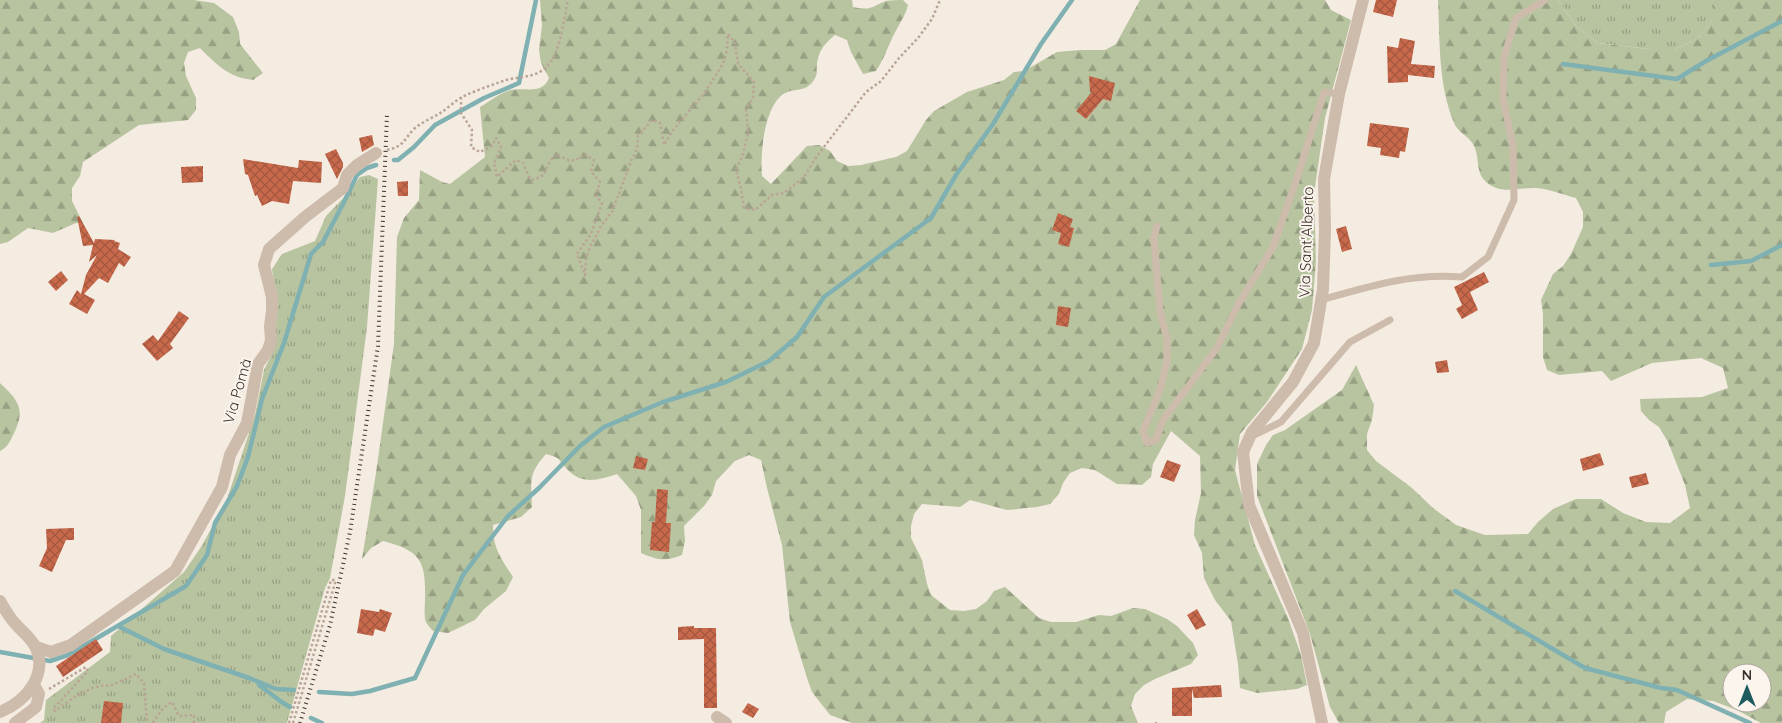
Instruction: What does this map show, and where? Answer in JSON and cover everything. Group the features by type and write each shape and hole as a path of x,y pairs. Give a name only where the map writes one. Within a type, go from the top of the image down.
{"street":[{"name":"Via Sant'Alberto","path":"1322,723 1304,632 1250,505 1243,452 1252,432 1293,382 1314,343 1323,289 1324,179 1339,94 1363,0"},
{"name":"Via Pomà","path":"37,651 51,652 71,645 175,571 222,487 230,455 247,423 258,364 268,350 271,340 272,297 264,264 269,249 305,217 343,188 347,175 357,165 376,153"},
{"path":"0,601 12,620 37,651 36,707 15,723"},
{"path":"0,712 37,690"}],"lane":[{"path":"1321,300 1386,281 1438,275 1462,277 1488,257 1514,200 1513,146 1503,98 1504,57 1516,18 1545,0"},
{"path":"1156,226 1154,238 1160,311 1167,340 1167,362 1160,390 1143,431 1146,444 1156,440 1163,420 1217,348 1239,302 1273,247 1324,92 1339,94"},
{"path":"1250,438 1281,422 1350,342 1390,320"}],"path":[{"path":"376,153 396,148 404,142 413,130 442,112 461,97 494,84 513,78 537,74 543,70 550,63 558,45 568,0"},
{"path":"461,97 461,113 472,130 471,147 480,152 492,146 496,138 501,147 494,163 497,176 516,160 523,162 529,177 533,180 544,175 556,154 570,161 580,158 585,154 594,160 591,171 600,182 596,196 602,203 592,234 577,254 585,275 586,259 591,245 601,226 612,212 630,161 637,150 638,136 652,120 660,123 664,145 673,130 703,95 723,64 727,50 728,34 735,43 738,64 754,82 752,97 746,110 748,132 743,155 736,169 744,208 755,210 772,195 784,192 804,177 817,156 866,92 881,81 918,38 932,19 940,0"},
{"path":"289,723 331,580 336,580 293,723"},
{"path":"37,690 62,683 86,667 88,671 53,709 55,711 76,696 92,688 104,685 110,686 136,674 144,683 146,723"},
{"path":"153,723 161,710 172,702 179,716 194,715 194,723"}],"green space":[{"path":"0,0 194,0 214,3 233,17 239,32 240,44 263,73 253,80 244,78 224,69 200,48 188,52 184,63 186,76 196,98 196,110 188,120 139,125 83,162 80,176 72,188 72,201 83,223 76,223 53,233 28,228 8,242 0,244"},
{"path":"540,0 852,0 853,7 864,9 886,1 903,0 908,5 906,11 876,71 863,74 847,40 835,35 825,44 821,51 815,78 808,87 786,92 776,102 767,121 762,156 762,176 771,184 807,146 819,145 830,151 837,161 848,166 896,157 907,151 926,120 934,111 967,92 1004,80 1014,72 1024,71 1057,52 1105,50 1116,44 1140,0 1325,0 1331,10 1351,20 1325,118 1314,194 1316,261 1312,310 1302,349 1267,402 1240,434 1235,470 1255,545 1288,618 1301,655 1307,685 1297,689 1257,693 1240,688 1231,621 1215,600 1204,578 1202,553 1194,535 1201,493 1200,456 1171,431 1153,464 1151,477 1142,485 1117,484 1095,470 1082,468 1070,473 1063,483 1059,494 1050,504 1007,510 970,500 960,507 922,504 914,514 911,526 911,538 922,560 931,595 950,610 964,611 976,609 987,601 994,591 1005,587 1039,618 1051,622 1076,622 1099,615 1111,616 1133,608 1145,609 1177,626 1193,643 1198,655 1191,664 1155,679 1144,685 1135,694 1131,706 1138,723 852,723 830,715 812,692 807,678 790,622 782,545 761,460 749,455 735,461 716,481 712,495 684,526 685,541 682,555 671,559 657,559 641,553 641,510 636,496 617,474 591,480 579,478 573,475 557,458 546,454 533,473 532,507 521,517 493,525 496,547 501,559 513,577 506,591 484,609 475,620 448,633 433,631 425,620 424,575 419,560 406,549 383,541 371,548 362,559 394,344 397,237 404,218 419,200 420,170 442,182 450,184 485,157 480,107 507,91 538,88 546,83 549,78 541,63 539,50 542,25"},
{"path":"1438,0 1558,0 1578,28 1598,43 1649,49 1675,49 1697,39 1713,20 1713,0 1782,0 1782,723 1761,723 1743,713 1772,713 1772,663 1722,663 1722,704 1713,701 1687,699 1666,712 1664,723 1339,723 1330,707 1310,634 1257,496 1257,464 1273,435 1285,430 1342,390 1356,365 1374,405 1372,420 1367,434 1367,450 1376,461 1456,525 1485,535 1528,534 1553,509 1576,499 1601,499 1623,513 1646,522 1670,523 1690,508 1685,485 1668,442 1659,427 1641,411 1640,399 1702,397 1728,388 1723,368 1701,358 1652,363 1611,381 1602,371 1559,375 1547,370 1543,357 1543,314 1541,300 1553,274 1563,266 1571,254 1583,227 1583,212 1576,198 1536,188 1513,190 1495,188 1485,181 1480,173 1473,144 1457,128 1449,110 1445,95 1440,48"},
{"path":"1558,0 1713,0 1713,20 1697,39 1675,49 1649,49 1598,43 1578,28"},
{"path":"369,175 378,179 367,327 345,496 330,578 325,588 287,723 40,723 44,720 46,700 110,652 111,636 184,572 201,547 226,502 255,415 264,370 273,351 278,306 272,269 282,254 315,241 326,216 349,192 360,177"},
{"path":"0,383 16,400 20,411 18,425 11,439 7,446 0,451"}],"building":[{"path":"1376,0 1397,0 1393,17 1373,12"},
{"path":"1400,38 1415,41 1411,64 1435,66 1434,78 1408,75 1408,82 1388,83 1387,46 1398,48"},
{"path":"1089,76 1115,83 1111,101 1103,99 1086,119 1076,111 1092,92 1090,92"},
{"path":"1370,123 1409,128 1405,152 1400,151 1399,158 1380,155 1381,148 1367,146"},
{"path":"372,135 374,145 362,152 359,138"},
{"path":"336,149 343,163 337,179 325,154"},
{"path":"243,159 298,168 299,160 322,162 321,183 293,181 289,204 272,201 262,206 257,195 255,196 248,175 245,174"},
{"path":"203,166 203,182 182,183 181,167"},
{"path":"408,181 408,196 398,196 397,182"},
{"path":"1058,213 1073,219 1070,227 1074,228 1069,247 1058,244 1061,233 1052,230"},
{"path":"79,216 94,243 95,239 115,240 120,243 118,249 131,257 124,267 119,263 108,283 99,278 84,294 95,300 87,314 69,304 77,290 81,294 86,275 97,255 89,262 93,245 83,246 77,217"},
{"path":"1346,226 1352,249 1342,252 1336,229"},
{"path":"61,271 68,280 56,291 48,282"},
{"path":"1484,272 1489,282 1470,292 1478,310 1462,319 1456,309 1462,305 1454,287"},
{"path":"1058,306 1071,308 1068,327 1056,325"},
{"path":"179,311 189,318 170,344 173,348 157,361 142,344 153,335 158,341"},
{"path":"1447,360 1449,372 1437,373 1435,362"},
{"path":"1600,453 1604,465 1583,471 1580,459"},
{"path":"636,456 648,459 645,470 633,468"},
{"path":"1167,460 1181,465 1174,482 1160,477"},
{"path":"1646,473 1649,484 1632,488 1629,477"},
{"path":"657,489 668,490 666,523 671,523 669,552 650,550 652,522 655,522"},
{"path":"74,528 74,540 66,540 52,572 39,566 47,548 46,529"},
{"path":"361,609 379,612 380,609 392,613 385,632 375,629 373,636 357,633"},
{"path":"1197,609 1206,625 1196,630 1187,615"},
{"path":"694,626 694,628 716,628 717,708 704,708 704,639 678,640 678,627"},
{"path":"96,639 103,650 63,677 56,666"},
{"path":"1221,685 1222,697 1194,698 1192,689 1192,716 1172,716 1172,688"},
{"path":"104,701 123,703 121,723 101,723"},
{"path":"748,703 759,709 753,718 742,712"}],"waterway":[{"path":"394,160 398,160 414,147 435,125 484,98 519,83 536,0"},
{"path":"319,692 352,694 370,691 415,678 463,575 508,516 539,488 580,446 604,427 663,402 726,382 769,361 797,337 824,297 931,218 956,175 993,124 1041,44 1072,0"},
{"path":"1563,64 1677,79 1706,61 1782,21"},
{"path":"0,652 50,661 68,655 186,586 207,555 215,523 237,486 248,457 262,399 284,343 311,254 323,242 357,175 367,168 376,165"},
{"path":"1711,265 1751,261 1782,245"},
{"path":"1455,591 1585,668 1661,688 1677,690 1750,723"},
{"path":"118,626 164,649 276,689 294,690"},
{"path":"259,685 290,707"},
{"path":"311,718 322,723"}],"railway":[{"path":"300,723 330,625 350,532 378,346 387,113"}]}
